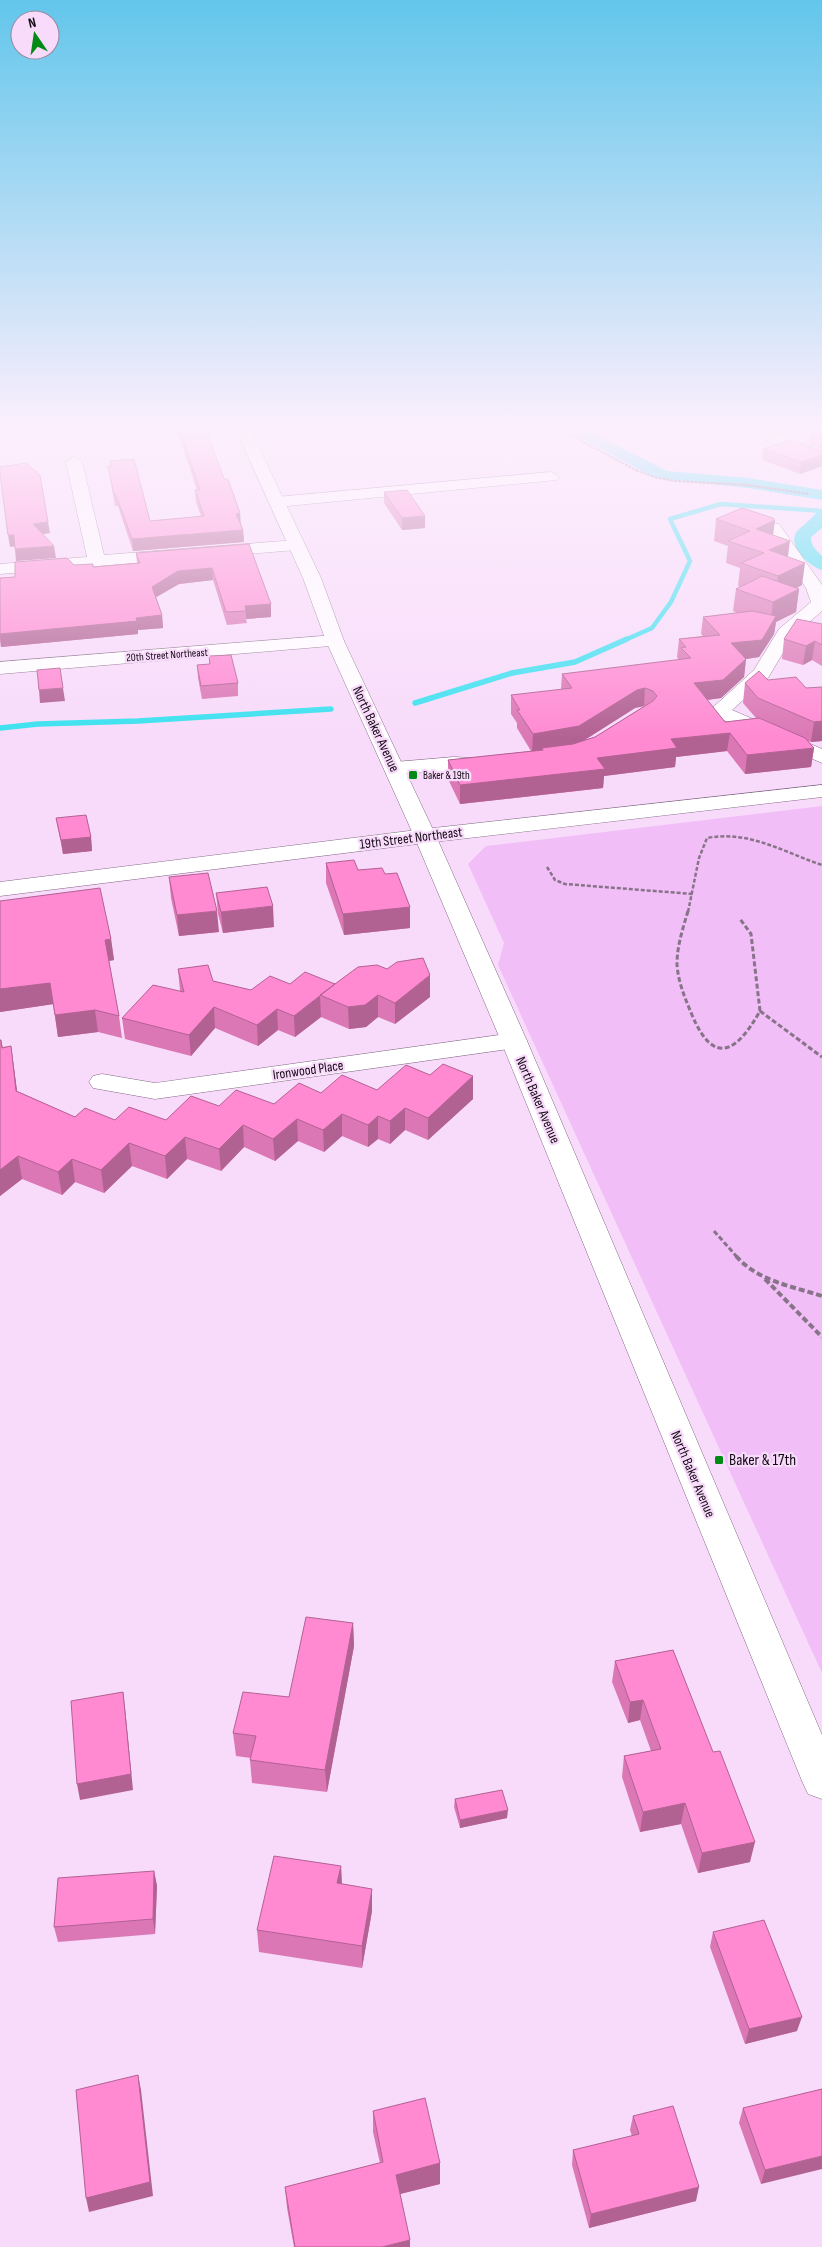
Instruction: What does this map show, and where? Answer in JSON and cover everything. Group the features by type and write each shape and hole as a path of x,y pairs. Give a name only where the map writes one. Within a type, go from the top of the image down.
{"street":[{"path":"90,530 97,561"},
{"name":"North Baker Avenue","path":"289,530 312,578 335,641 426,836 514,1041 822,1781"},
{"path":"774,530 815,588 820,603 786,633 767,680 719,711 822,757"},
{"path":"0,570 296,545"},
{"name":"20th Street Northeast","path":"0,668 335,641"},
{"path":"395,768 454,763 506,763"},
{"name":"19th Street Northeast","path":"0,889 426,836 822,791"},
{"name":"Ironwood Place","path":"102,1082 155,1091 514,1041"}],"path":[{"path":"740,919 751,934 760,1011 739,1043 731,1047 719,1048 708,1044 701,1035 685,999 678,971 678,954 693,894 702,846 707,838 716,835 746,838 822,865"},
{"path":"547,867 555,880 566,884 693,894"},
{"path":"760,1011 822,1057"},
{"path":"714,1231 745,1266 764,1278 822,1337"},
{"path":"764,1278 822,1296"}],"shaded area":[{"path":"822,806 822,1673 498,965 504,943 468,864 486,846"}],"building":[{"path":"7,530 39,530 54,546 15,549 14,535 8,535"},
{"path":"129,530 243,530 132,539"},
{"path":"747,530 758,530 790,541 769,550 805,563 778,576 741,563 764,553 728,541 750,531"},
{"path":"249,544 271,604 245,606 246,611 226,612 212,568 178,571 152,587 162,615 136,618 137,621 0,634 0,578 15,577 15,562 67,558 74,565 93,564 93,567 140,563 136,553"},
{"path":"762,576 799,589 773,602 736,589"},
{"path":"752,611 776,616 762,640 731,643 746,659 723,680 694,683 725,722 759,718 805,738 814,748 747,755 730,733 671,739 677,748 597,758 605,769 460,785 448,760 543,750 542,748 573,744 595,737 653,701 657,696 653,691 645,688 637,690 579,726 533,734 517,710 520,710 511,695 572,688 562,674 691,658 681,648 686,647 679,639 720,635 703,617"},
{"path":"797,619 822,624 822,645 815,641 806,646 784,639"},
{"path":"231,655 238,683 201,686 197,665 210,664 209,656"},
{"path":"60,668 63,688 39,690 37,670"},
{"path":"759,671 768,680 796,677 806,688 822,687 822,721 814,722 758,698 745,683"},
{"path":"86,815 91,837 61,840 56,818"},
{"path":"354,860 358,870 382,868 385,874 397,873 410,907 343,914 326,863"},
{"path":"208,873 217,911 177,915 169,877"},
{"path":"267,887 273,906 221,912 216,893"},
{"path":"100,888 111,939 105,940 119,1016 95,1010 55,1015 50,983 0,989 0,901"},
{"path":"423,958 430,975 395,1003 378,995 365,1005 348,1007 320,995 358,967 377,965 387,969 397,962"},
{"path":"208,965 213,981 251,990 270,976 290,984 305,972 335,984 294,1016 277,1009 257,1025 214,1007 189,1035 122,1018 153,985 184,992 178,969"},
{"path":"0,1040 2,1048 11,1046 16,1091 75,1117 85,1108 115,1120 129,1107 166,1120 191,1096 219,1106 236,1090 274,1104 299,1083 321,1093 342,1075 377,1090 406,1065 430,1075 443,1064 473,1076 428,1118 405,1108 390,1121 378,1116 368,1125 342,1114 323,1130 297,1119 273,1139 243,1125 219,1149 185,1137 165,1156 129,1143 101,1170 72,1159 58,1172 18,1156 0,1170"},
{"path":"306,1617 353,1623 325,1770 250,1760 256,1736 233,1733 243,1692 289,1697"},
{"path":"673,1650 713,1752 720,1751 755,1842 702,1853 685,1803 643,1812 624,1756 661,1749 643,1700 630,1702 615,1661"},
{"path":"123,1692 131,1774 77,1784 71,1701"},
{"path":"502,1790 508,1810 460,1820 455,1799"},
{"path":"274,1856 341,1866 337,1883 372,1889 362,1946 257,1930"},
{"path":"154,1871 153,1919 54,1927 58,1878"},
{"path":"764,1920 802,2017 749,2029 713,1932"},
{"path":"138,2075 150,2182 86,2198 76,2090"},
{"path":"822,2089 822,2156 765,2170 743,2108"},
{"path":"425,2098 440,2163 396,2175 410,2240 382,2247 295,2247 285,2187 383,2162 373,2111"},
{"path":"673,2106 699,2187 591,2214 573,2150 639,2134 633,2116"}],"waterway":[{"path":"625,640 652,628 671,602 690,561 675,530"},
{"path":"810,530 803,535 803,544 808,552 822,565"},
{"path":"415,703 512,673 575,662 627,639"},
{"path":"0,728 38,724 138,721 331,709"}],"place":[{"name":"Baker & 19th","path":"413,775"},
{"name":"Baker & 17th","path":"719,1460"}]}
